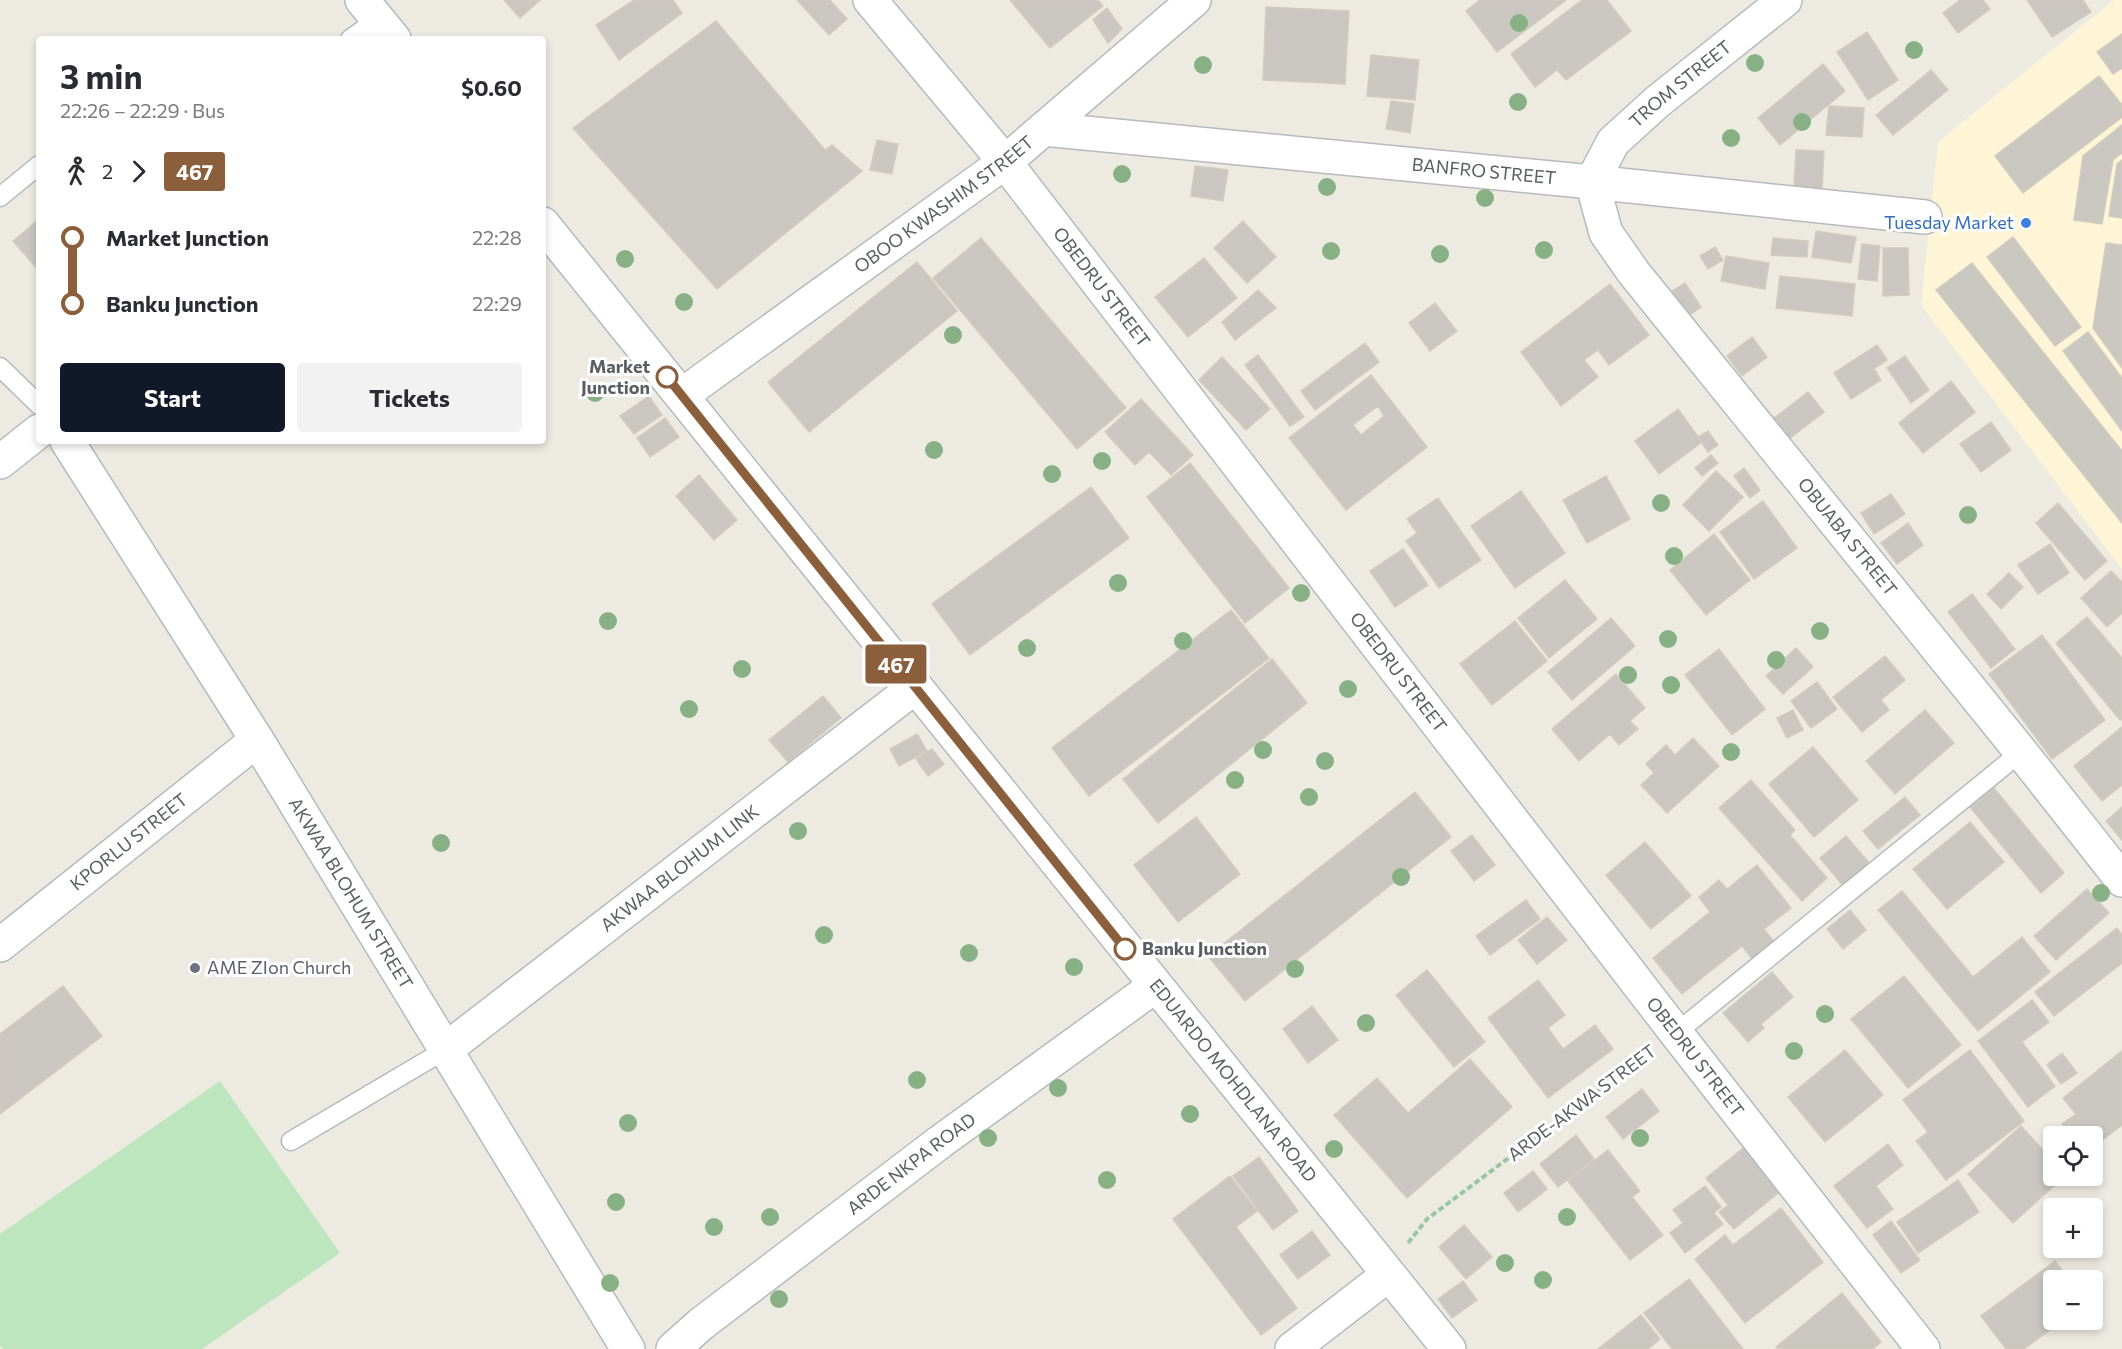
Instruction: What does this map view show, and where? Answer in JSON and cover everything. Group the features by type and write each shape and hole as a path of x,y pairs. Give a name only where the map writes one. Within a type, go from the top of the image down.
{"street":[{"name":"OBEDRU STREET","path":"870,0 1005,162 1676,1033 1923,1349"},
{"name":"OBOO KWASHIM STREET","path":"682,395 1005,162 1194,0"},
{"name":"TROM STREET","path":"1592,182 1613,142 1657,102 1785,0"},
{"name":"BANFRO STREET","path":"1044,129 1925,217"},
{"name":"OBUABA STREET","path":"1592,182 1606,233 1634,273 2122,880"},
{"name":"EDUARDO MOHDLANA ROAD","path":"546,228 1449,1349"},
{"path":"0,462 36,433"},
{"name":"AKWAA BLOHUM STREET","path":"70,444 257,740 627,1349"},
{"name":"AKWAA BLOHUM LINK","path":"445,1050 915,687"},
{"name":"KPORLU STREET","path":"0,945 257,740"},
{"name":"ARDE NKPA ROAD","path":"673,1349 701,1324 931,1149 1155,986"},
{"path":"1292,1349 1388,1275"}],"lane":[{"path":"354,36 378,19"},
{"path":"0,197 36,167"},
{"path":"0,368 36,402"},
{"path":"1676,1033 2021,752"},
{"path":"291,1141 445,1050"}],"path":[{"name":"ARDE-AKWA STREET","path":"1388,1275 1404,1248 1427,1219 1676,1033"}],"shaded area":[{"name":"Tuesday Market","path":"2114,0 2122,0 2122,569 1921,305 1938,142"}],"green space":[{"path":"220,1081 340,1253 202,1349 3,1349 0,1345 0,1234"}],"building":[{"path":"504,0 540,0 520,18"},
{"path":"634,0 673,0 682,13 619,60 596,25"},
{"path":"797,0 830,0 847,19 829,35"},
{"path":"1010,0 1098,0 1103,6 1050,48"},
{"path":"1480,0 1566,0 1497,52 1466,11"},
{"path":"1582,0 1607,0 1631,31 1566,80 1557,70 1535,87 1511,54"},
{"path":"1960,0 1983,0 1990,9 1958,33 1943,13"},
{"path":"2027,0 2083,0 2091,12 2052,37"},
{"path":"1266,7 1349,11 1345,84 1263,80"},
{"path":"1107,8 1122,29 1108,43 1093,20"},
{"path":"716,21 825,150 832,145 862,171 717,289 573,128"},
{"path":"1867,32 1898,80 1868,100 1837,52"},
{"path":"2122,34 2122,68 2113,74 2097,52"},
{"path":"1371,55 1419,60 1415,100 1367,96"},
{"path":"1823,64 1845,91 1780,145 1758,118"},
{"path":"1931,70 1948,90 1893,135 1876,115"},
{"path":"2099,76 2122,105 2122,117 2023,193 1995,156"},
{"path":"1391,101 1414,104 1410,133 1386,129"},
{"path":"1829,106 1864,108 1862,137 1826,135"},
{"path":"2122,125 2122,153 2113,160 2102,224 2074,220 2083,156"},
{"path":"877,140 898,144 892,174 870,170"},
{"path":"1796,150 1824,151 1822,188 1794,186"},
{"path":"2122,160 2122,218 2109,216 2117,164"},
{"path":"1195,166 1228,170 1223,201 1191,196"},
{"path":"1243,221 1276,257 1247,283 1214,248"},
{"path":"36,222 36,268 13,241"},
{"path":"1816,231 1856,237 1851,263 1812,257"},
{"path":"2013,237 2081,327 2055,346 1987,257"},
{"path":"981,238 1126,408 1077,449 933,278"},
{"path":"1773,238 1808,241 1807,257 1771,255"},
{"path":"2106,243 2122,245 2122,368 2093,328"},
{"path":"1862,244 1880,246 1877,281 1858,279"},
{"path":"1715,247 1723,260 1708,269 1700,256"},
{"path":"1883,248 1908,248 1909,295 1883,296"},
{"path":"1726,256 1769,263 1765,289 1721,281"},
{"path":"1204,258 1237,298 1188,337 1155,297"},
{"path":"917,262 957,311 809,432 768,382"},
{"path":"1972,263 2122,451 2122,523 1936,290"},
{"path":"1780,276 1855,284 1852,316 1776,308"},
{"path":"1685,283 1701,307 1685,318 1669,293"},
{"path":"1610,284 1649,335 1609,365 1598,350 1584,360 1598,377 1561,406 1521,352"},
{"path":"1258,290 1276,308 1235,340 1222,322"},
{"path":"1435,303 1457,331 1430,351 1409,323"},
{"path":"2088,332 2122,378 2122,431 2063,351"},
{"path":"1752,337 1767,357 1742,376 1727,356"},
{"path":"1365,343 1379,362 1315,410 1301,391"},
{"path":"1877,345 1887,360 1874,369 1881,380 1851,399 1834,373"},
{"path":"1258,355 1304,417 1290,426 1245,365"},
{"path":"1905,356 1929,390 1911,403 1887,368"},
{"path":"1222,357 1270,409 1246,430 1199,380"},
{"path":"1371,375 1427,447 1346,510 1289,438","holes":["1378,406 1384,416 1361,435 1353,425"]},
{"path":"1951,381 1975,412 1923,453 1899,423"},
{"path":"1808,392 1824,412 1785,442 1769,422"},
{"path":"649,396 662,415 634,434 620,416"},
{"path":"1141,399 1193,455 1171,475 1149,452 1135,465 1105,432"},
{"path":"1678,409 1702,442 1659,474 1635,441"},
{"path":"665,418 679,437 650,457 637,438"},
{"path":"1991,422 2011,450 1981,472 1960,444"},
{"path":"1708,431 1718,445 1708,452 1698,437"},
{"path":"1711,455 1718,463 1702,476 1695,468"},
{"path":"1190,463 1289,588 1245,623 1147,497"},
{"path":"1744,468 1760,490 1750,498 1734,476"},
{"path":"1716,471 1743,497 1709,531 1683,505"},
{"path":"699,475 737,520 714,540 676,496"},
{"path":"1606,476 1630,519 1587,543 1563,500"},
{"path":"1091,487 1129,538 970,655 932,604"},
{"path":"1521,491 1565,553 1515,588 1471,526"},
{"path":"1891,494 1905,514 1874,534 1861,513"},
{"path":"1438,498 1481,560 1439,588 1406,541 1417,533 1407,519"},
{"path":"1763,501 1797,548 1754,579 1720,532"},
{"path":"2058,503 2107,561 2085,580 2036,523"},
{"path":"1908,523 1923,545 1897,564 1881,543"},
{"path":"1714,534 1750,580 1706,615 1670,570"},
{"path":"2050,544 2069,573 2038,594 2018,565"},
{"path":"1403,549 1428,585 1395,607 1370,571"},
{"path":"2111,571 2122,582 2122,613 2107,627 2081,598"},
{"path":"2009,573 2023,587 2001,609 1987,594"},
{"path":"1565,580 1597,619 1549,658 1518,618"},
{"path":"1972,594 2015,649 1991,668 1948,612"},
{"path":"1231,610 1269,658 1089,796 1052,748"},
{"path":"2087,617 2122,658 2122,719 2120,720 2056,643"},
{"path":"1611,618 1635,646 1572,700 1548,672"},
{"path":"1515,621 1547,661 1492,705 1460,664"},
{"path":"2042,635 2105,720 2052,759 1989,674"},
{"path":"1796,648 1813,667 1783,694 1766,676"},
{"path":"1719,649 1765,709 1732,735 1685,675"},
{"path":"1885,656 1905,680 1881,700 1889,710 1862,732 1833,697"},
{"path":"1272,659 1307,703 1158,823 1123,779"},
{"path":"1616,674 1645,708 1630,721 1638,729 1619,745 1610,734 1579,761 1552,729"},
{"path":"1817,682 1837,709 1811,728 1791,701"},
{"path":"823,696 841,718 788,762 769,740"},
{"path":"1793,710 1803,730 1787,738 1777,718"},
{"path":"1925,710 1954,743 1895,794 1866,761"},
{"path":"2122,727 2122,785 2102,801 2074,766"},
{"path":"917,734 927,751 899,766 890,749"},
{"path":"1693,738 1719,766 1667,813 1641,785 1654,773 1646,764 1666,745 1675,755"},
{"path":"1813,747 1858,800 1814,837 1769,784"},
{"path":"932,749 944,764 928,776 916,759"},
{"path":"1751,780 1795,830 1790,835 1827,878 1802,901 1719,808"},
{"path":"1994,788 2064,873 2041,893 1970,807"},
{"path":"1415,792 1451,837 1245,1001 1208,956"},
{"path":"1905,797 1920,815 1878,849 1863,831"},
{"path":"2122,807 2122,840 2106,821"},
{"path":"1196,817 1240,874 1178,922 1134,865"},
{"path":"1970,822 2004,862 1947,909 1913,869"},
{"path":"1472,835 1495,865 1474,881 1451,851"},
{"path":"1846,836 1871,865 1844,887 1820,858"},
{"path":"1645,842 1691,896 1651,929 1606,875"},
{"path":"1757,865 1791,908 1764,929 1778,947 1756,964 1742,946 1682,994 1653,958 1710,912 1699,897 1719,880 1727,889"},
{"path":"2087,889 2109,913 2056,960 2034,936"},
{"path":"1902,891 1973,977 2022,937 2050,972 1978,1031 1878,910"},
{"path":"1526,900 1540,919 1490,955 1476,936"},
{"path":"1850,910 1866,930 1843,949 1827,929"},
{"path":"1547,917 1567,940 1537,964 1518,940"},
{"path":"2117,928 2122,935 2122,963 2054,1016 2035,992"},
{"path":"1427,970 1485,1042 1454,1067 1396,995"},
{"path":"1772,972 1793,997 1761,1024 1764,1028 1748,1042 1723,1013"},
{"path":"1904,976 1961,1045 1908,1088 1851,1019"},
{"path":"1538,980 1565,1015 1548,1028 1563,1049 1595,1025 1613,1049 1548,1098 1488,1018"},
{"path":"63,986 102,1036 0,1114 0,1034"},
{"path":"2032,1000 2049,1022 2022,1042 2055,1086 2028,1107 1978,1041"},
{"path":"1312,1006 1338,1040 1308,1063 1283,1029"},
{"path":"1845,1050 1883,1095 1825,1142 1788,1097"},
{"path":"1970,1050 2024,1121 1946,1180 1916,1141 1928,1132 1903,1100"},
{"path":"2122,1051 2122,1125 2103,1140 2103,1126 2064,1126 2062,1124 2076,1114 2063,1098"},
{"path":"2062,1053 2077,1073 2061,1084 2047,1065"},
{"path":"1470,1059 1512,1107 1407,1198 1334,1115 1377,1078 1408,1113"},
{"path":"1642,1089 1659,1111 1623,1139 1606,1117"},
{"path":"2021,1126 2043,1150 2043,1186 2054,1186 2013,1223 1968,1174"},
{"path":"1576,1135 1594,1159 1558,1187 1540,1164"},
{"path":"1888,1144 1903,1165 1876,1186 1893,1209 1867,1228 1834,1186"},
{"path":"1747,1145 1783,1189 1734,1229 1719,1212 1728,1205 1706,1178"},
{"path":"1608,1150 1640,1191 1632,1197 1663,1235 1630,1260 1568,1181"},
{"path":"1259,1157 1298,1211 1273,1230 1233,1176"},
{"path":"1533,1171 1547,1189 1518,1212 1504,1193"},
{"path":"1230,1176 1257,1211 1236,1227 1297,1308 1261,1335 1173,1219"},
{"path":"1958,1180 1979,1212 1918,1253 1897,1222"},
{"path":"1705,1186 1721,1207 1714,1213 1723,1224 1685,1253 1670,1233 1683,1223 1673,1210"},
{"path":"1781,1208 1823,1262 1745,1323 1695,1259 1725,1235 1733,1245"},
{"path":"1891,1221 1920,1260 1901,1273 1873,1235"},
{"path":"1464,1225 1492,1257 1466,1279 1439,1247"},
{"path":"1312,1231 1330,1255 1298,1279 1280,1255"},
{"path":"2055,1261 2062,1270 2043,1270 2043,1330 2050,1330 2024,1349 2006,1349 1981,1316"},
{"path":"1689,1279 1743,1349 1672,1349 1644,1313"},
{"path":"1463,1281 1477,1300 1452,1318 1438,1299"},
{"path":"1842,1293 1881,1342 1873,1349 1778,1349 1776,1347"},
{"path":"1641,1315 1660,1339 1648,1349 1598,1349"}],"bus line":[{"name":"467","path":"667,377 1125,949"}],"place":[{"name":"Tuesday Market","path":"2026,223"},
{"name":"Market Junction","path":"667,377"},
{"name":"Banku Junction","path":"1125,949"},
{"name":"AME ZIon Church","path":"195,968"}]}
